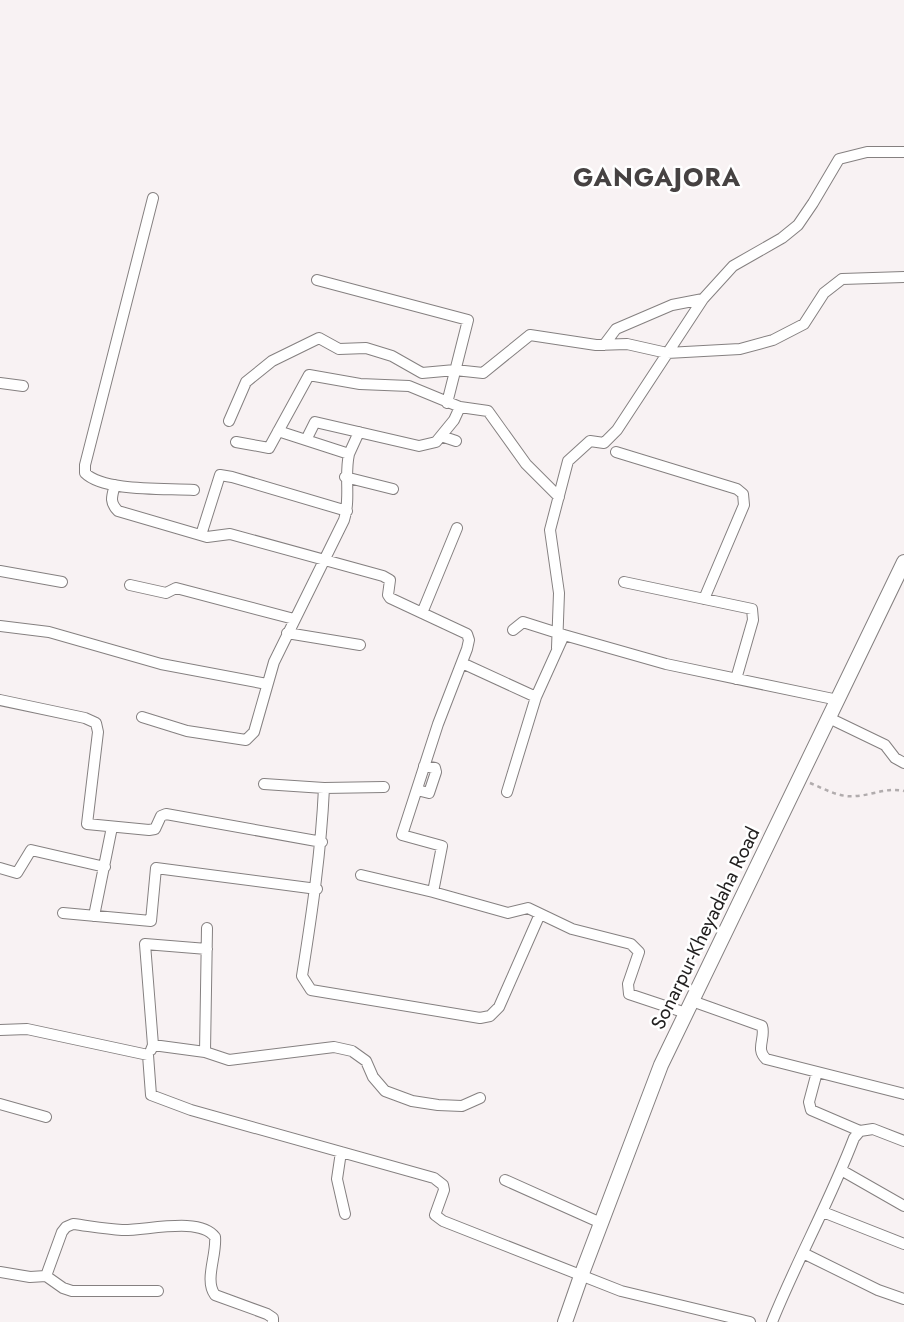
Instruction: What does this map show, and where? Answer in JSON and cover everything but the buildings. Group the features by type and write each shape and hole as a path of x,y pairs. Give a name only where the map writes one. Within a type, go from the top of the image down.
{"main road":[{"name":"Sonarpur-Kheyadaha Road","path":"566,1322 581,1276 662,1065 904,562"}],"street":[{"path":"507,792 536,697 561,634 559,593 550,530 568,461 590,441 604,443 617,430 703,299 732,266 782,238 798,225 814,203 839,159 867,152 904,152"},
{"path":"153,198 85,465 85,473 90,478 115,485 194,490"},
{"path":"229,421 246,382 272,361 319,338 340,349 366,348 392,356 422,373 455,370 483,373 530,335 571,342 604,345 627,344 667,353 740,350 773,340 804,324 824,293 842,279 904,277"},
{"path":"318,280 468,320 446,403"},
{"path":"604,345 616,329 672,305 703,299"},
{"path":"236,442 269,448 309,375 360,384 409,386 446,403 488,411 526,464 559,496"},
{"path":"0,383 23,386"},
{"path":"306,440 315,422 418,446 436,442 454,420 460,407"},
{"path":"278,431 349,454"},
{"path":"142,717 187,731 246,740 254,732 274,662 346,511 348,491 345,477 349,454 359,432"},
{"path":"441,436 456,441"},
{"path":"616,452 737,489 743,494 744,505 704,599"},
{"path":"200,535 220,476 232,477 346,511"},
{"path":"345,477 393,489"},
{"path":"115,485 111,500 112,505 118,511 200,535 213,537 230,534 387,578 390,580 388,595 390,598 467,634 469,640 462,663 438,724 402,836 442,846 433,892"},
{"path":"422,613 458,528"},
{"path":"0,571 62,582"},
{"path":"624,582 752,610 754,614 736,679"},
{"path":"130,585 166,592 176,588 294,619"},
{"path":"513,630 523,622 656,662 838,700"},
{"path":"0,626 49,632 161,664 267,684"},
{"path":"287,633 360,644"},
{"path":"462,663 536,697"},
{"path":"0,700 85,718 96,723 98,732 87,824 155,829 161,816 166,814 322,842"},
{"path":"829,718 885,745 895,758 904,763"},
{"path":"264,784 324,788 384,787"},
{"path":"324,788 322,842 317,889 302,976 311,990 480,1018 490,1016 496,1013 540,914"},
{"path":"94,916 112,827"},
{"path":"0,868 17,873 31,850 105,867"},
{"path":"63,913 151,921 156,868 317,889"},
{"path":"362,875 433,892 500,912 514,913 523,907 572,929 637,948 639,952 628,984 629,994 757,1022 762,1026 764,1032 761,1050 762,1055 766,1059 904,1094"},
{"path":"204,1052 207,928"},
{"path":"207,949 145,944 154,1045 148,1055 151,1095 191,1110 440,1181 444,1190 436,1210 435,1215 438,1218 621,1292 750,1322"},
{"path":"0,1030 27,1029 148,1055"},
{"path":"154,1045 204,1052 229,1060 334,1047 352,1051 366,1061 373,1076 386,1091 412,1100 438,1105 462,1106 480,1098"},
{"path":"817,1072 809,1102 811,1110 860,1131 873,1129 904,1141"},
{"path":"0,1104 46,1116"},
{"path":"772,1322 789,1280 842,1170 854,1138 860,1131"},
{"path":"341,1152 337,1179 345,1214"},
{"path":"842,1170 904,1206"},
{"path":"505,1180 601,1223"},
{"path":"823,1212 904,1244"},
{"path":"46,1276 62,1232 66,1227 73,1224 121,1230 185,1225 205,1229 215,1237 216,1245 210,1282 211,1290 215,1295 267,1314 273,1318 273,1322"},
{"path":"803,1253 878,1290 904,1299"},
{"path":"0,1272 30,1277 46,1276 63,1288 72,1291 158,1291"}],"path":[{"path":"799,778 840,796 857,796 884,790 904,791"}],"district":[{"name":"GANGAJORA","path":"657,177"}]}
